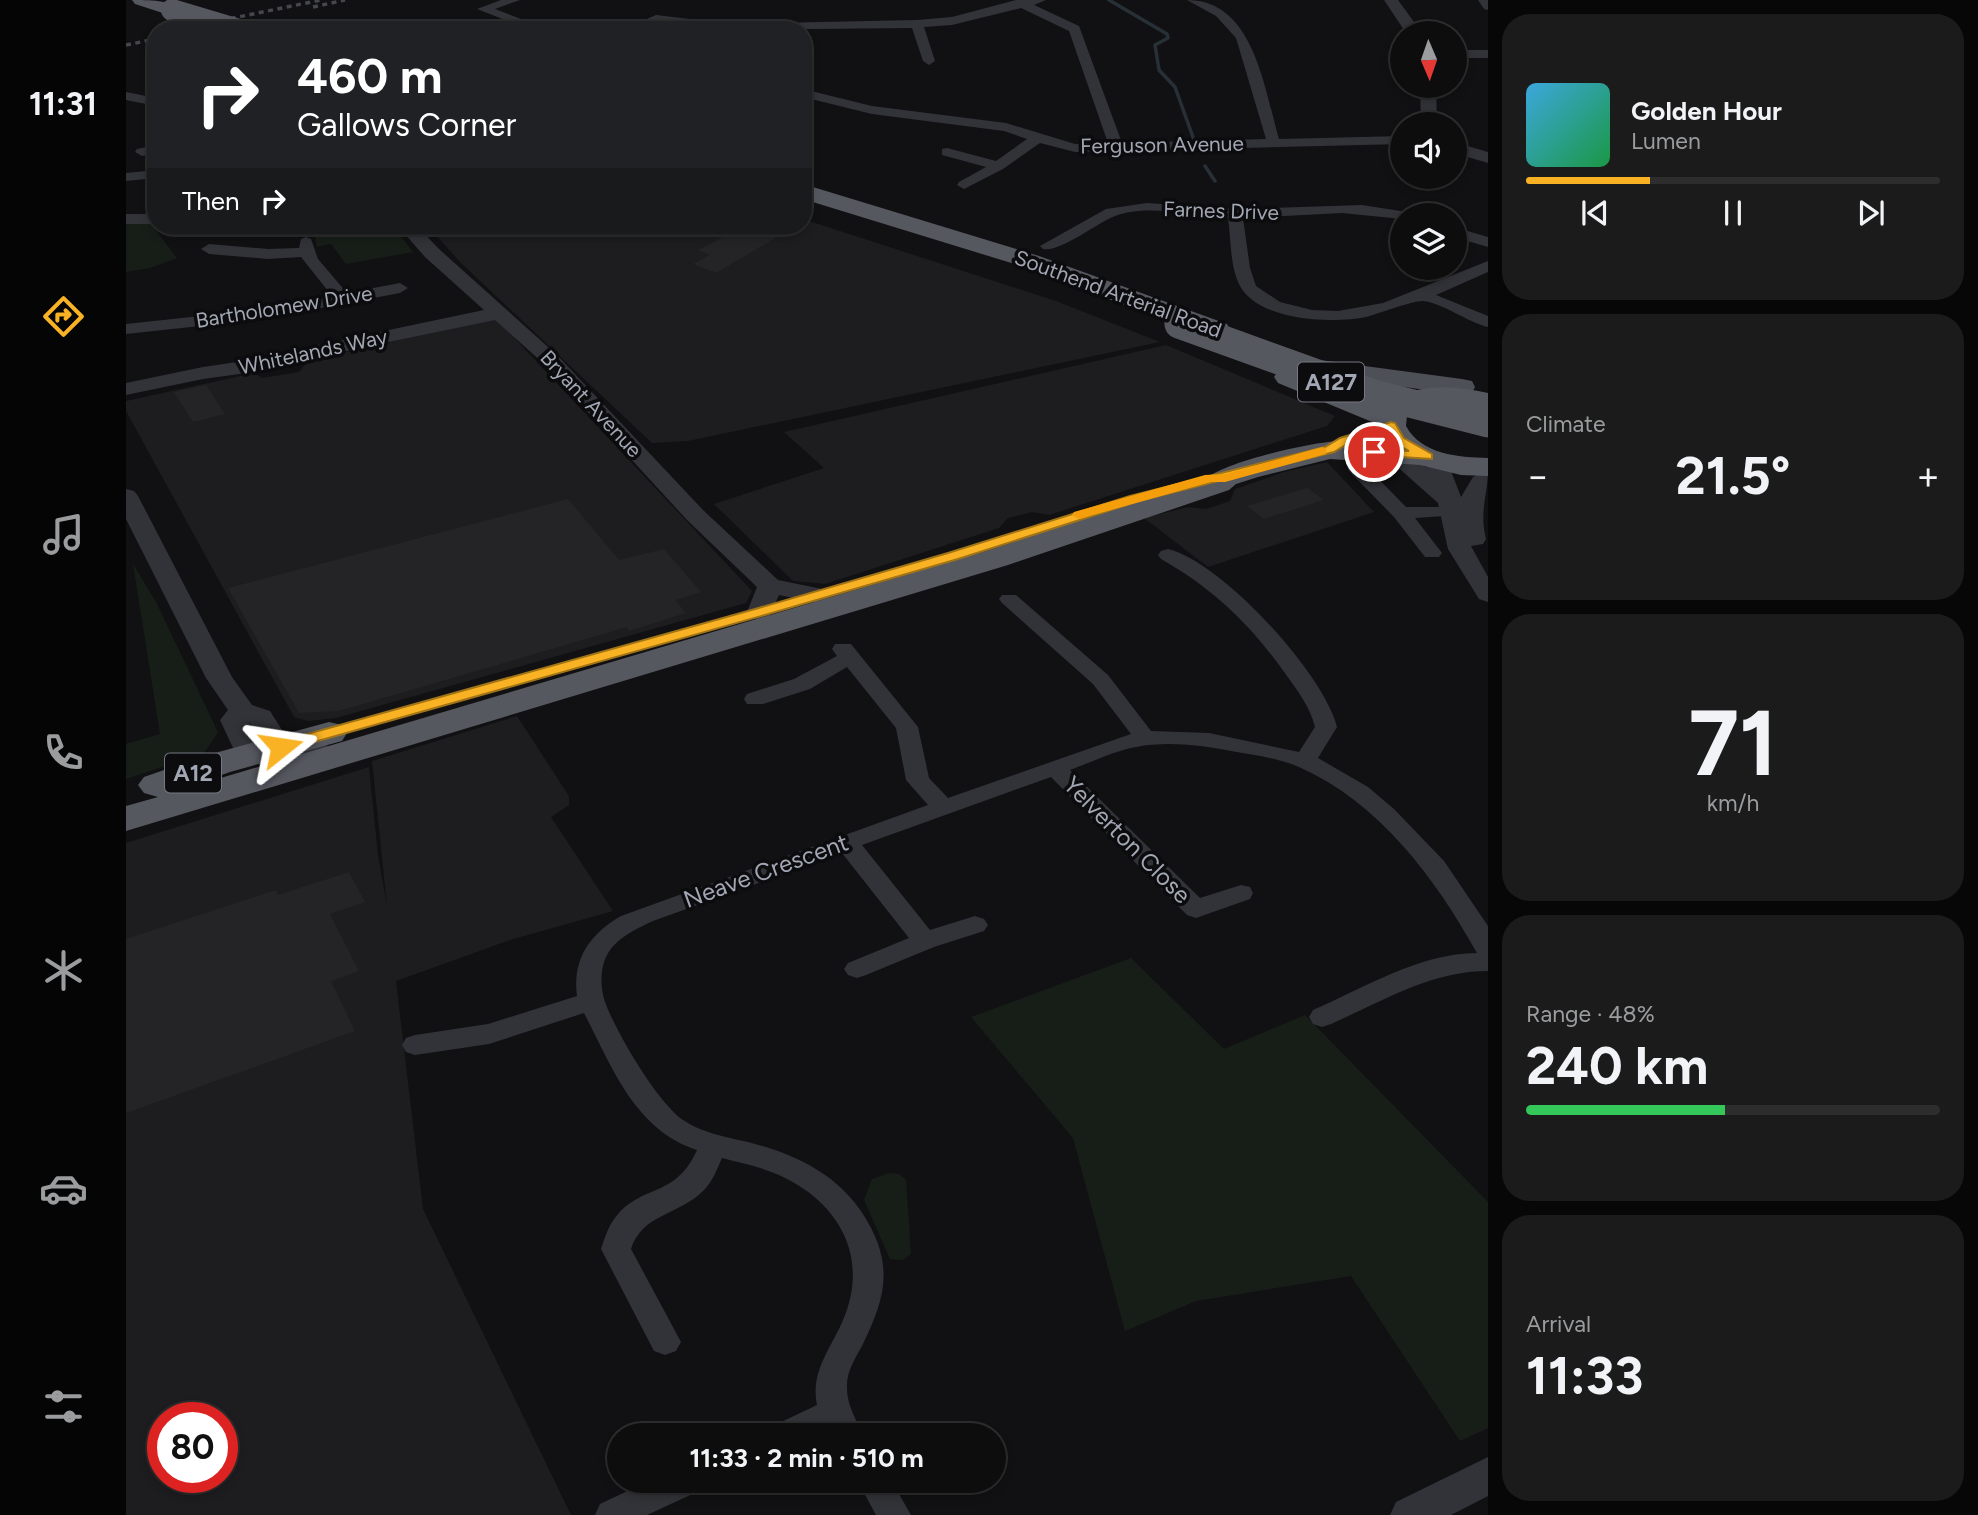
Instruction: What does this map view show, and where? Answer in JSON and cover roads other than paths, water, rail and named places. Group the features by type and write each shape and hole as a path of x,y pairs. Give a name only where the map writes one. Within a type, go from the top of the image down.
{"highway":[{"path":"126,5 172,10 209,21"},
{"path":"146,7 179,21"},
{"name":"Southend Arterial Road","path":"812,194 1035,261 1350,378 1488,402"},
{"name":"Southend Arterial Road","path":"812,206 1035,261 1348,402 1392,433"},
{"name":"A127","path":"1035,261 1055,282 1179,324 1343,386 1451,416 1488,423"},
{"path":"1392,433 1393,413 1406,403 1445,393"},
{"path":"1343,452 1352,413 1348,402"},
{"name":"A12","path":"126,796 255,764 765,599 818,595 1210,478 1225,478 1343,452 1392,433 1430,458"},
{"path":"1430,458 1452,464 1488,467"},
{"name":"A12","path":"126,819 255,764 336,757 997,558 1218,484 1225,478"}],"main road":[{"path":"1445,393 1488,379"}],"street":[{"path":"514,0 483,9 517,21"},
{"path":"812,26 952,21 1018,2 1040,0"},
{"path":"1193,0 1220,13 1242,37 1274,144"},
{"path":"1391,0 1406,21"},
{"path":"1484,0 1488,6"},
{"path":"1018,2 1075,29 1116,147"},
{"path":"651,21 673,21"},
{"path":"917,24 929,61"},
{"path":"1467,54 1488,54"},
{"name":"Ferguson Avenue","path":"812,95 872,110 1006,127 1075,148 1390,141"},
{"path":"126,96 147,100"},
{"path":"964,185 998,166 1038,138"},
{"path":"947,152 998,166"},
{"path":"1467,152 1488,159"},
{"path":"126,177 147,175"},
{"name":"Farnes Drive","path":"1035,261 1118,210 1142,208 1235,214 1362,208 1390,213"},
{"path":"1235,214 1246,283 1271,305 1299,313 1325,317 1374,312 1488,267"},
{"path":"126,219 147,219"},
{"name":"Bryant Avenue","path":"415,235 550,359 695,515 765,599"},
{"path":"1467,236 1488,242"},
{"path":"209,249 268,254 306,247 311,264 336,285 342,299"},
{"name":"Bartholomew Drive","path":"126,329 165,323 221,320 400,288"},
{"path":"1420,294 1488,322"},
{"name":"Whitelands Way","path":"126,390 203,373 275,363 303,354 501,313"},
{"path":"1392,433 1452,511"},
{"path":"1343,452 1402,513 1432,552"},
{"path":"1430,458 1449,490 1462,554 1488,594"},
{"path":"1488,476 1481,481 1472,495 1469,520 1488,580"},
{"path":"126,496 204,650 242,711 234,720 255,764"},
{"path":"1402,513 1452,511"},
{"path":"1168,555 1200,571 1253,615 1322,710 1326,727 1305,761"},
{"path":"1009,599 1112,690 1131,713 1144,737"},
{"path":"755,699 803,684 846,654 908,727 918,780 942,806"},
{"name":"Neave Crescent","path":"841,1423 831,1385 835,1366 868,1300 871,1271 860,1234 840,1204 809,1176 779,1161 714,1145 683,1133 667,1123 652,1108 591,1001 588,986 590,962 612,931 644,915 942,806 1144,737 1209,740 1305,761 1371,800 1443,880 1477,928 1488,950"},
{"name":"Yelverton Close","path":"1054,767 1196,909 1241,893"},
{"path":"846,842 925,941"},
{"path":"857,969 925,941 975,925"},
{"path":"1322,1017 1433,968 1461,962 1488,962"},
{"path":"415,1045 489,1034 591,1001"},
{"path":"666,1342 616,1249 619,1233 637,1213 664,1202 696,1181 714,1145"},
{"path":"1411,1515 1488,1475"},
{"path":"612,1515 659,1493"},
{"path":"881,1493 894,1515"}],"waterway":[{"path":"1109,0 1167,34 1168,38 1155,45 1159,70 1175,87 1194,140"},
{"path":"1205,166 1215,181"}],"railway":[{"path":"219,21 321,0"},
{"path":"313,7 345,0"},
{"path":"126,45 147,41"}]}
